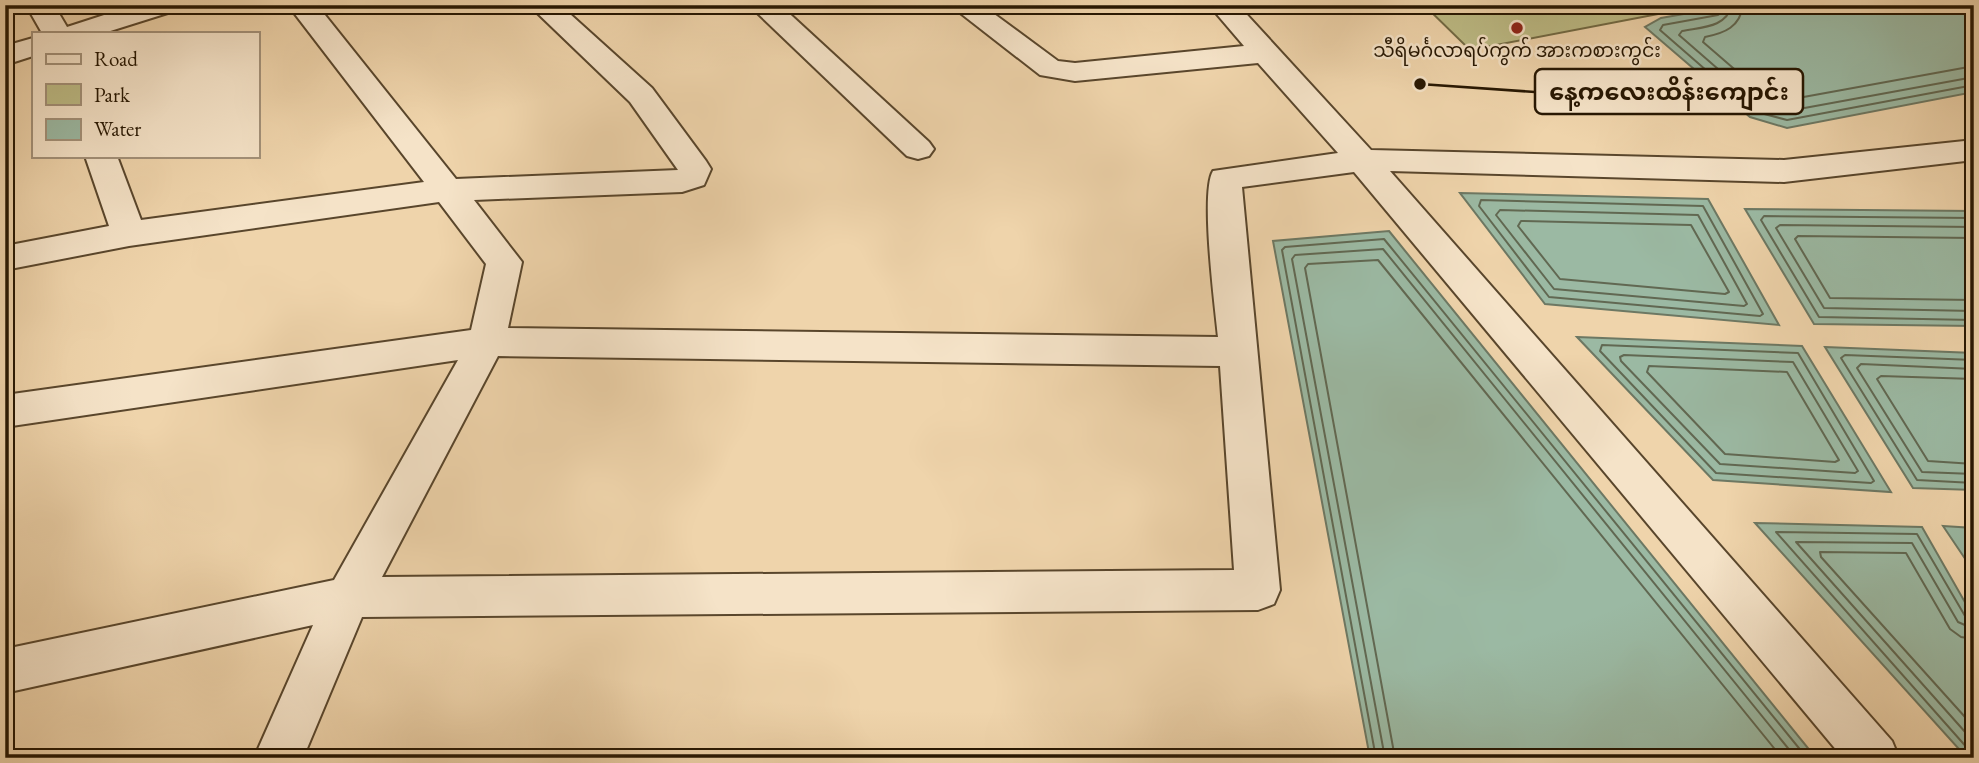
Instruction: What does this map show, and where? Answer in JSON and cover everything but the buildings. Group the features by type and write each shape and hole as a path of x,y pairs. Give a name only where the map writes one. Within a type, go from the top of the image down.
{"street":[{"path":"40,5 55,32"},
{"path":"79,32 164,5"},
{"path":"278,758 348,597 487,342 505,261 302,5"},
{"path":"5,258 129,234 447,190 682,181 692,177 695,169 641,95 543,5"},
{"path":"762,5 918,149"},
{"path":"964,5 1050,69 1075,72 1266,53"},
{"path":"1223,5 1362,160 1875,758"},
{"path":"5,56 32,47"},
{"path":"5,671 348,597 1258,590 1225,179 1362,160 1784,171 1974,150"},
{"path":"102,158 129,234"},
{"path":"5,411 487,342 1238,352"}],"green space":[{"name":"သီရိမင်္ဂလာရပ်ကွက် အားကစားကွင်း","path":"1424,5 1705,5 1470,50"}],"water":[{"path":"1735,5 1974,5 1974,92 1787,128 1750,117 1645,27 1661,18"},
{"path":"1460,193 1708,199 1779,325 1545,304"},
{"path":"1745,209 1974,211 1974,326 1814,324"},
{"path":"1389,231 1816,758 1370,758 1273,241"},
{"path":"1577,337 1802,346 1891,492 1713,480"},
{"path":"1825,347 1974,353 1974,490 1913,488"},
{"path":"1755,523 1922,527 1974,618 1974,758 1967,758"},
{"path":"1943,526 1974,528 1974,572"}],"place":[{"name":"သီရိမင်္ဂလာရပ်ကွက် အားကစားကွင်း","path":"1517,28"},
{"name":"နေ့ကလေးထိန်းကျောင်း","path":"1420,84"}]}
